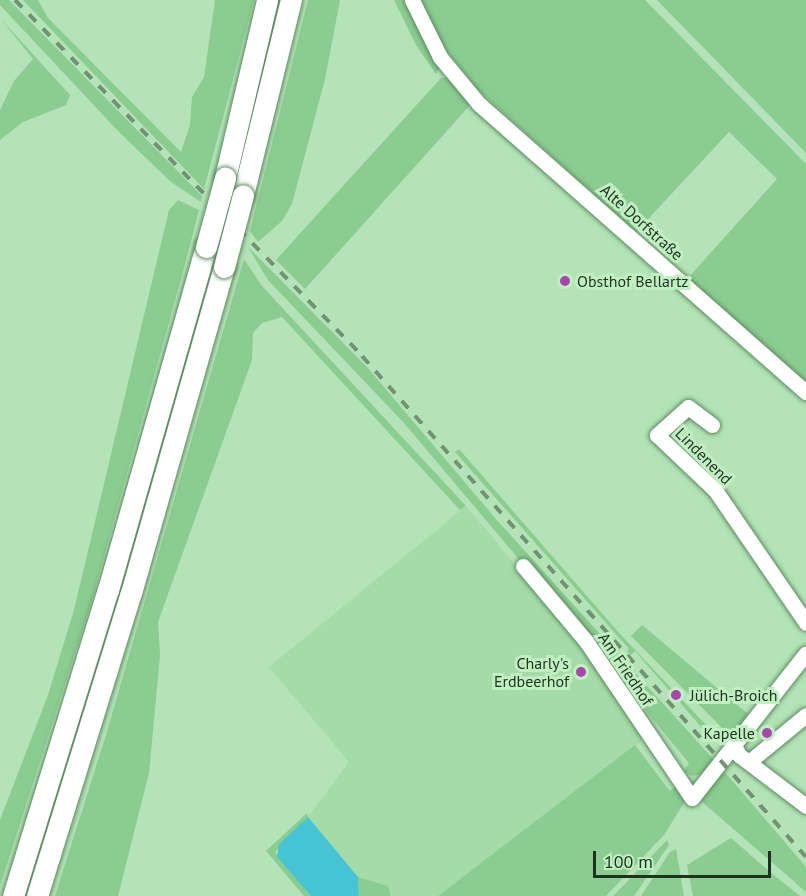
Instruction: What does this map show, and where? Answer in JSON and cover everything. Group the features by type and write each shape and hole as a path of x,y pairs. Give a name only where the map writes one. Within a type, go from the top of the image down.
{"highway":[{"path":"13,896 108,590 206,247 225,178 267,0"},
{"path":"37,896 131,593 224,267 291,0"}],"street":[{"name":"Alte Dorfstraße","path":"412,0 440,57 479,104 806,392"},
{"name":"Lindenend","path":"712,425 688,407 657,435 716,490 806,622"},
{"name":"Am Friedhof","path":"523,566 586,641 692,798 732,744"},
{"path":"806,653 732,744 806,806"},
{"path":"750,761 806,715"}],"shaded area":[{"path":"0,0 9,0 202,196 201,202 171,182 119,132 0,5"},
{"path":"23,0 38,0 48,18 181,152 190,125 192,97 204,77 215,0 254,0 204,189"},
{"path":"308,0 340,0 325,79 292,204 282,221 258,242 250,231"},
{"path":"394,0 404,0 440,67 436,74 416,45"},
{"path":"419,0 645,0 806,164 806,382 688,278 777,179 729,132 636,232 477,89 441,43"},
{"path":"657,0 806,0 806,153"},
{"path":"0,18 70,95 66,105 23,122 0,140 0,110 14,81 33,59"},
{"path":"451,77 472,103 305,289 276,260 441,78"},
{"path":"178,200 199,210 184,268 91,603 0,886 0,820 48,695 74,610 169,210"},
{"path":"248,247 367,367 496,519 714,760 703,774 692,776 684,771 689,763 587,640 404,423 268,280"},
{"path":"244,259 262,286 466,506 460,510 282,317 262,323 253,333 252,360 158,622 160,655 149,773 118,896 55,896 106,735"},
{"path":"459,449 620,634 725,745 716,740 706,725 702,728 635,651 631,655 627,651 629,649 455,452"},
{"path":"466,506 578,639 644,739 438,896 391,896 388,886 358,877 308,817 349,762 269,667"},
{"path":"642,625 748,714 732,738 631,636"},
{"path":"635,745 670,791 679,784 687,798 664,835 606,896 438,896"},
{"path":"723,770 806,867 806,892 700,800 700,794"},
{"path":"307,813 308,817 275,852 311,896 304,896 266,851"},
{"path":"731,838 800,896 693,896 687,865"},
{"path":"667,840 669,845 634,896 613,896"},
{"path":"676,849 684,896 641,896 670,852"},
{"path":"358,877 388,886 391,896 359,896"}],"water":[{"path":"308,817 358,877 359,896 311,896 277,857 279,844"}],"railway":[{"path":"15,0 362,356 806,857"}],"place":[{"name":"Obsthof Bellartz","path":"565,281"},
{"name":"Charly's Erdbeerhof","path":"581,672"},
{"name":"Jülich-Broich","path":"676,695"},
{"name":"Kapelle","path":"767,733"}]}
